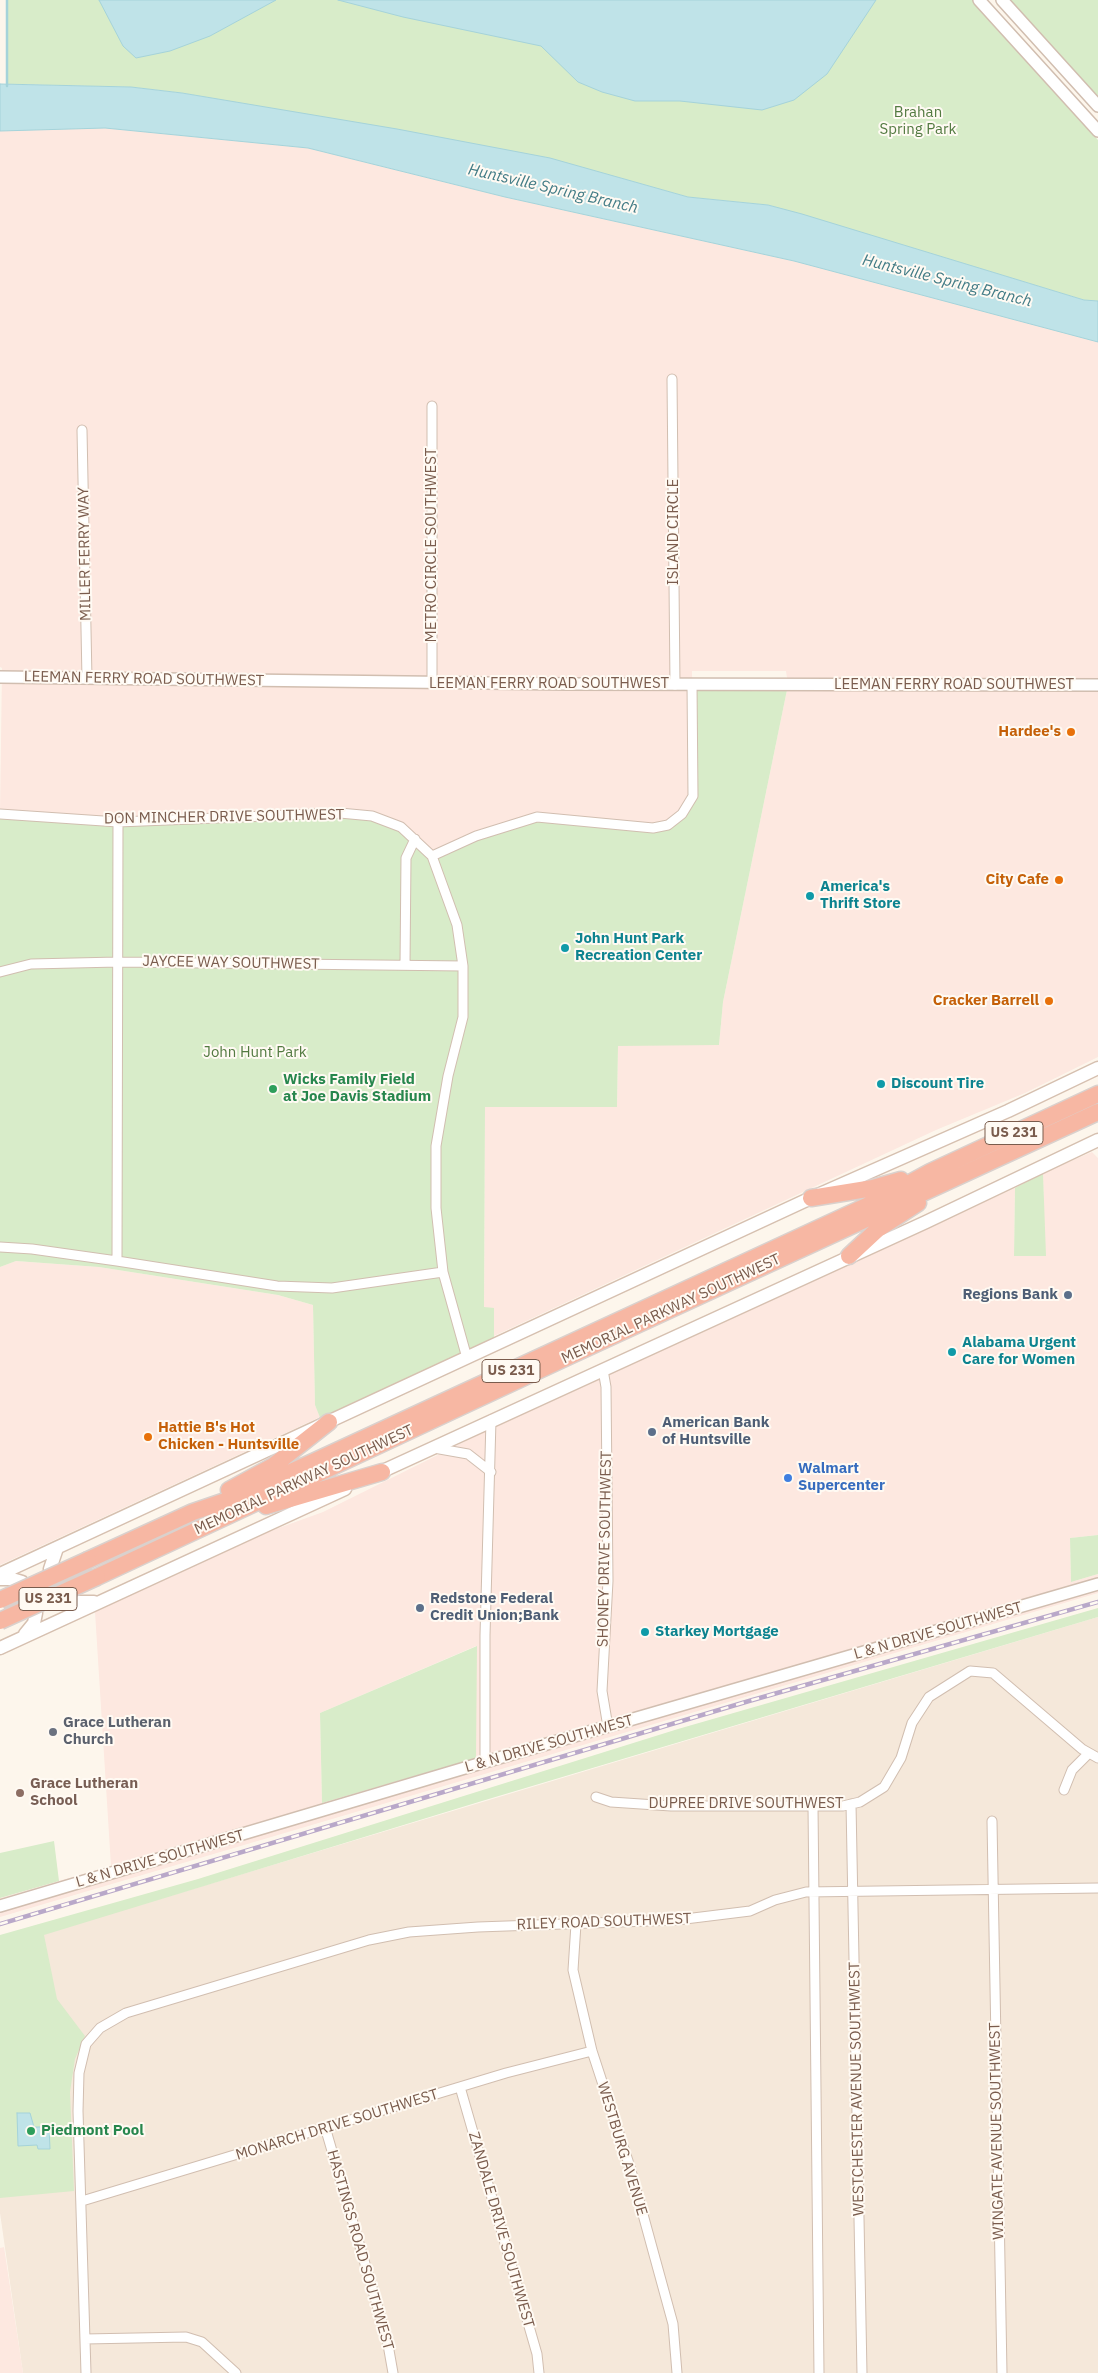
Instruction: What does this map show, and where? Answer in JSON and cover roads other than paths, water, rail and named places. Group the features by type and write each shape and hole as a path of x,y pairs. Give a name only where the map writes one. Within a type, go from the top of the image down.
{"highway":[{"name":"MEMORIAL PARKWAY SOUTHWEST","path":"0,1600 193,1512 231,1499 313,1462 873,1203 930,1172 1098,1094"},
{"name":"MEMORIAL PARKWAY SOUTHWEST","path":"0,1622 960,1174 1098,1112"},
{"path":"811,1198 872,1188 930,1172"},
{"path":"849,1256 878,1229 960,1174"},
{"path":"193,1512 273,1466 329,1422"},
{"path":"239,1511 273,1505 382,1472"}],"main road":[{"path":"0,1574 811,1198 1098,1068"},
{"path":"1082,1076 1098,1080"},
{"path":"0,1648 1098,1140"},
{"path":"57,1548 50,1569 51,1582 57,1592 65,1599 74,1602 101,1601"},
{"path":"0,1579 12,1579 22,1582 35,1601 36,1614 34,1623 21,1638"}],"street":[{"path":"978,0 1098,131"},
{"path":"1002,0 1098,106"},
{"name":"ISLAND CIRCLE","path":"672,379 675,684"},
{"name":"METRO CIRCLE SOUTHWEST","path":"432,406 432,683"},
{"name":"MILLER FERRY WAY","path":"82,430 86,679"},
{"name":"LEEMAN FERRY ROAD SOUTHWEST","path":"0,677 432,683 1098,685"},
{"path":"432,856 476,836 537,817 653,828 668,825 682,814 693,796 692,684"},
{"name":"DON MINCHER DRIVE SOUTHWEST","path":"0,814 118,822 340,813 372,816 401,827 432,856 457,926 463,966 463,1017 448,1076 436,1146 436,1208 443,1272 467,1358"},
{"path":"117,1261 118,822"},
{"path":"405,965 406,858 415,839"},
{"name":"JAYCEE WAY SOUTHWEST","path":"0,972 31,964 118,962 463,966"},
{"path":"0,1246 117,1261 276,1286 332,1288 443,1272"},
{"name":"SHONEY DRIVE SOUTHWEST","path":"603,1370 606,1387 608,1581 602,1691 608,1727"},
{"path":"485,1762 485,1635 491,1420"},
{"path":"434,1448 468,1454 491,1472"},
{"name":"L & N DRIVE SOUTHWEST","path":"0,1906 485,1762 1098,1584"},
{"name":"DUPREE DRIVE SOUTHWEST","path":"596,1796 611,1802 672,1806 843,1806 860,1802 884,1786 901,1758 912,1724 929,1697 970,1671 994,1673 1089,1753 1098,1758"},
{"path":"1064,1790 1072,1770 1089,1753"},
{"name":"WESTCHESTER AVENUE SOUTHWEST","path":"851,1804 862,2373"},
{"path":"813,1806 819,2373"},
{"name":"WINGATE AVENUE SOUTHWEST","path":"992,1821 1002,2373"},
{"name":"RILEY ROAD SOUTHWEST","path":"86,2373 78,2111 79,2073 86,2044 100,2028 120,2017 175,1997 369,1940 409,1932 677,1920 750,1911 775,1900 814,1892 1098,1888"},
{"name":"WESTBURG AVENUE","path":"576,1924 573,1970 592,2050 630,2167 673,2324 677,2373"},
{"name":"MONARCH DRIVE SOUTHWEST","path":"82,2201 460,2087 592,2050"},
{"name":"ZANDALE DRIVE SOUTHWEST","path":"460,2087 535,2346 539,2373"},
{"name":"HASTINGS ROAD SOUTHWEST","path":"326,2127 387,2338 393,2373"},
{"path":"85,2340 186,2336 202,2342 236,2373"}],"water":[{"path":"99,0 276,0 210,36 170,51 136,58 123,46"},
{"path":"338,0 876,0 827,74 794,100 762,110 680,101 635,101 602,92 578,82 541,46 403,17"},
{"name":"Huntsville Spring Branch","path":"0,84 131,87 182,93 397,129 550,158 688,197 768,205 1084,300 1098,301 1098,342 794,261 505,197 308,148 105,128 0,131"},
{"path":"17,2113 30,2113 34,2127 49,2127 50,2149 38,2149 37,2145 18,2146"}],"waterway":[{"path":"7,0 7,86"}],"railway":[{"path":"0,1924 749,1701 1098,1602"}],"place":[{"name":"Hardee's","path":"1071,732"},
{"name":"City Cafe","path":"1059,880"},
{"name":"America's Thrift Store","path":"810,896"},
{"name":"John Hunt Park Recreation Center","path":"565,948"},
{"name":"Cracker Barrell","path":"1049,1001"},
{"name":"Discount Tire","path":"881,1084"},
{"name":"Wicks Family Field at Joe Davis Stadium","path":"273,1089"},
{"name":"Regions Bank","path":"1068,1295"},
{"name":"Alabama Urgent Care for Women","path":"952,1352"},
{"name":"American Bank of Huntsville","path":"652,1432"},
{"name":"Hattie B's Hot Chicken - Huntsville","path":"148,1437"},
{"name":"Walmart Supercenter","path":"788,1478"},
{"name":"Redstone Federal Credit Union;Bank","path":"420,1608"},
{"name":"Starkey Mortgage","path":"645,1632"},
{"name":"Grace Lutheran Church","path":"53,1732"},
{"name":"Grace Lutheran School","path":"20,1793"},
{"name":"Piedmont Pool","path":"31,2131"}],"park label":[{"name":"Brahan Spring Park","path":"918,122"},
{"name":"John Hunt Park","path":"255,1053"}]}
